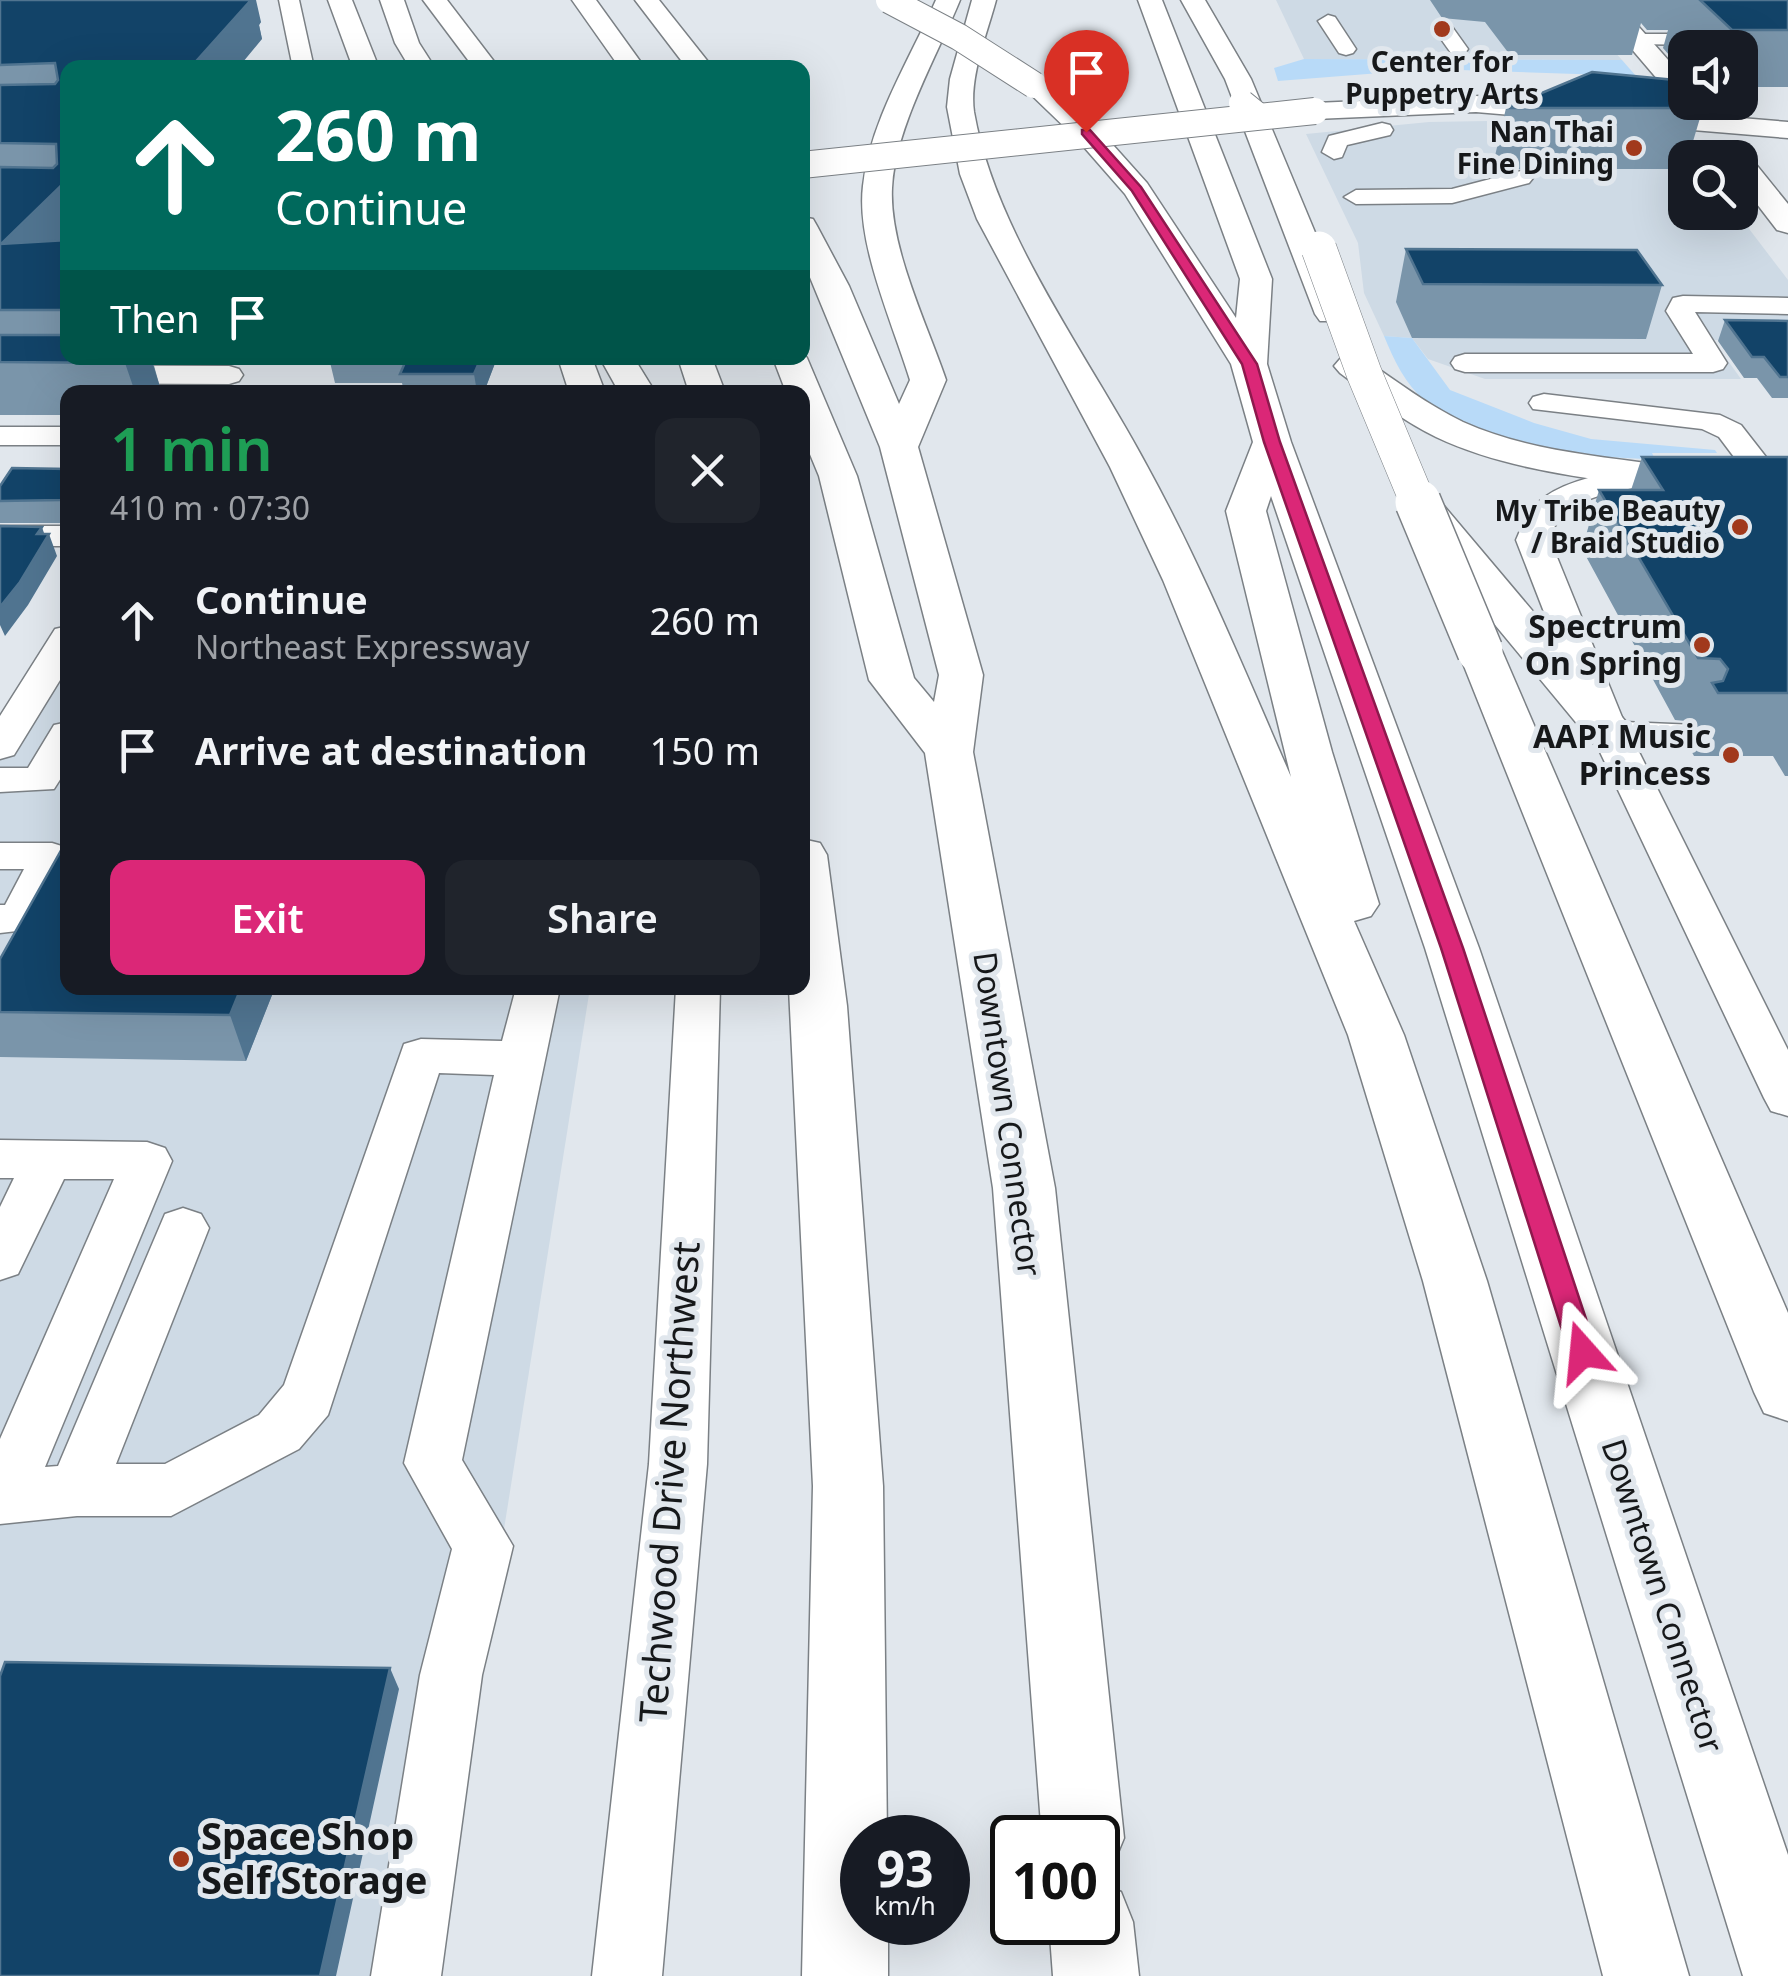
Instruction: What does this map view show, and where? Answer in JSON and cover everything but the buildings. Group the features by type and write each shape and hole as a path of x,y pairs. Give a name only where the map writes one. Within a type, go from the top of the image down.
{"main road":[{"path":"340,0 363,60"},
{"path":"392,0 407,43 418,60"},
{"path":"435,0 481,60"},
{"path":"584,0 628,60"},
{"path":"647,0 695,60"},
{"path":"889,0 959,37 1034,86 1086,132 1137,190 1249,364"},
{"path":"899,447 928,380 880,232 877,187 891,124 948,0"},
{"path":"984,0 963,79 960,107 974,174 992,218 1129,466 1184,580 1376,1035 1454,1282 1646,1976"},
{"path":"1150,0 1256,278 1249,364"},
{"path":"1193,0 1238,79 1352,366 1398,468 1436,524 1610,733"},
{"path":"1602,0 1638,40 1668,64"},
{"path":"810,152 1306,104 1668,104"},
{"path":"1758,108 1788,110"},
{"path":"810,164 1250,110"},
{"path":"1250,110 1274,137 1364,373 1788,1392"},
{"path":"1752,120 1788,130"},
{"path":"1758,189 1788,224"},
{"path":"810,241 833,286 899,447 961,675 950,752"},
{"name":"Downtown Connector","path":"1249,364 1272,442 1458,967 1786,1976"},
{"path":"1352,366 1448,429 1488,445 1525,456 1653,476"},
{"path":"810,407 838,476 892,680 950,752"},
{"path":"1272,442 1246,512 1308,752 1366,947 1376,1035"},
{"name":"Downtown Connector","path":"950,752 1024,1188 1081,1815"},
{"path":"810,927 819,1006 848,1486 845,1976"},
{"path":"1093,1945 1096,1976"}],"street":[{"path":"289,0 302,60"},
{"path":"1328,22 1346,49"},
{"path":"1638,40 1788,40"},
{"path":"1334,152 1338,142 1354,134 1382,130"},
{"path":"1356,197 1452,196 1522,178"},
{"path":"1465,363 1713,363 1680,311 1682,304 1788,306"},
{"path":"1692,332 1750,333"},
{"path":"0,374 230,375"},
{"path":"1544,403 1708,421 1730,431 1779,480"},
{"path":"0,436 60,436"},
{"path":"0,464 60,464"},
{"path":"1779,480 1653,476 1560,501 1539,518 1534,528 1536,553 1610,733 1773,1037 1788,1098"},
{"path":"0,536 60,536"},
{"path":"0,746 60,651"},
{"path":"1610,733 1682,734"},
{"path":"0,780 40,780 60,746"},
{"path":"0,856 52,856 19,919 0,919"},
{"path":"406,1976 451,1675 483,1546 433,1463 536,995"},
{"name":"Techwood Drive Northwest","path":"627,1976 678,1464 698,995"},
{"path":"0,1259 24,1160 147,1161 1,1498 77,1490 172,1490 279,1432 308,1398 422,1056 521,1059"},
{"path":"77,1490 183,1228"}],"shaded area":[{"name":"Center for Puppetry Arts","path":"1276,0 1568,0 1622,60 1304,59"},
{"path":"1304,59 1622,60 1636,76 1431,69 1278,81 1274,68"},
{"path":"1429,122 1562,125 1668,142 1668,230 1750,230 1788,280 1788,340 1713,340 1741,379 1485,379 1428,359 1412,338 1384,336 1364,293 1358,243 1306,134"},
{"path":"1384,336 1412,338 1450,390 1534,423 1591,439 1717,453 1652,453 1655,459 1597,456 1535,447 1475,430 1448,417 1418,394 1401,371"},
{"path":"60,641 60,995 589,995 433,1976 0,1976 0,740"}],"place":[{"name":"Center for Puppetry Arts","path":"1442,29"},
{"name":"Nan Thai Fine Dining","path":"1634,148"},
{"name":"My Tribe Beauty / Braid Studio","path":"1740,527"},
{"name":"Spectrum On Spring","path":"1702,645"},
{"name":"AAPI Music Princess","path":"1731,755"},
{"name":"Space Shop Self Storage","path":"181,1859"}],"route":[{"path":"1086,132 1137,190 1249,364 1272,442 1452,948 1583,1352"}]}
